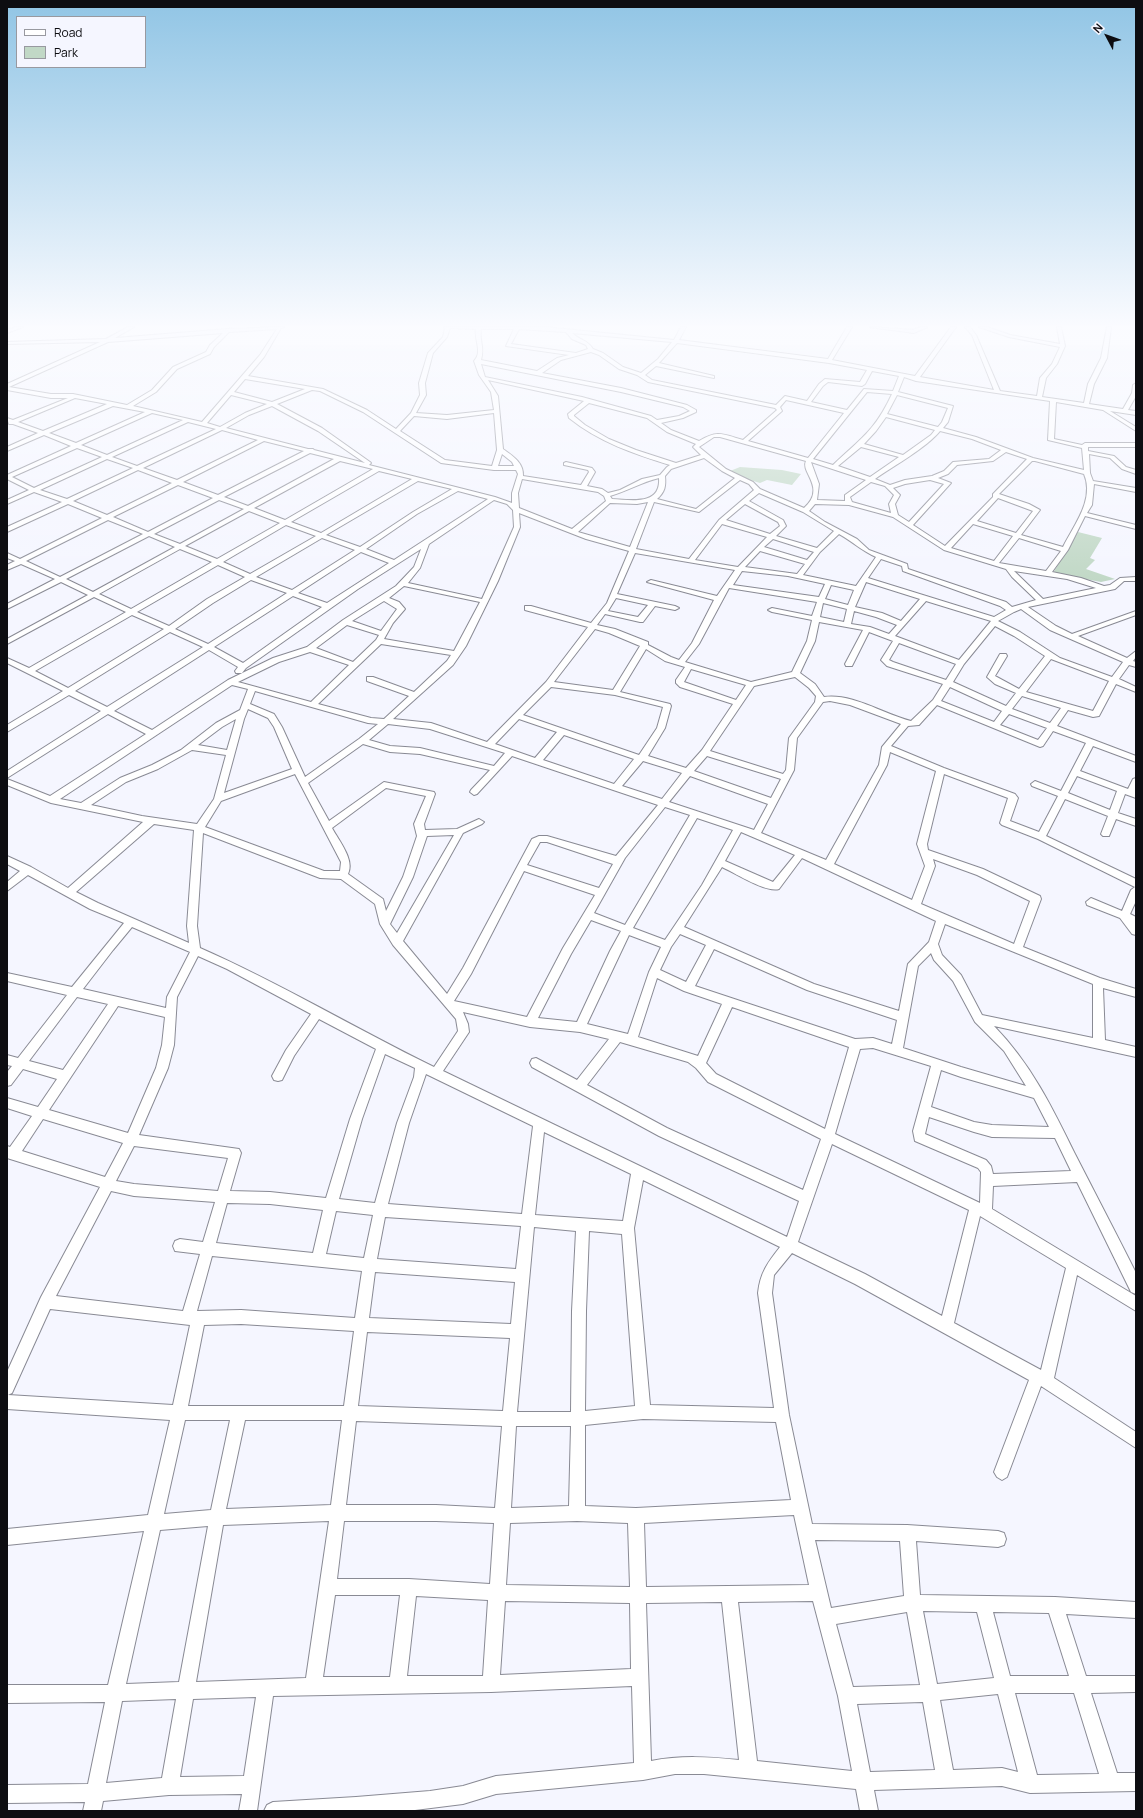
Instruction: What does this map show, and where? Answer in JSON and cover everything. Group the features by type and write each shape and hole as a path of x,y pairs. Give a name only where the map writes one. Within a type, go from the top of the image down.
{"street":[{"path":"9,422 35,412"},
{"path":"7,449 94,412"},
{"path":"7,477 150,412 204,423 493,498 509,504 515,509 588,538 632,550 739,570 778,572 858,589"},
{"path":"204,423 214,412"},
{"path":"7,530 69,502 252,412"},
{"path":"288,412 320,430 376,468"},
{"path":"366,412 443,462 494,468 519,468"},
{"path":"396,432 413,414 447,417 489,412"},
{"path":"494,468 500,450 496,412"},
{"path":"574,412 571,414 571,417 611,444 675,466"},
{"path":"630,412 642,415 657,422 676,435 699,443"},
{"path":"657,422 681,417 692,412"},
{"path":"744,442 778,412"},
{"path":"805,511 814,502 817,490 815,480 808,466 809,460 848,412"},
{"path":"834,467 869,436 886,412"},
{"path":"849,503 847,496 869,479 905,457 933,436 945,422 949,412"},
{"path":"1052,412 1051,440 1112,457 1124,468 1136,472"},
{"path":"1108,412 1136,429"},
{"path":"884,415 939,428 1007,449 1032,459 1087,473"},
{"path":"7,502 32,489 108,457 188,420"},
{"path":"9,422 44,433 319,536 394,562"},
{"path":"895,516 892,504 897,495 890,487 869,479 834,467 716,434 699,443 696,447 724,470 751,483 758,490 805,511 855,540 867,551 905,564 905,570 1003,604 1011,610"},
{"path":"7,568 264,439"},
{"path":"1047,575 1065,550 1089,505 1091,482 1087,473 1087,444 1136,445"},
{"path":"859,445 905,457"},
{"path":"890,487 906,481 941,475 954,466 955,463 965,464 991,460 1007,449"},
{"path":"7,607 311,450"},
{"path":"304,782 362,741 385,722 450,663 469,635 517,527 515,493 521,474 515,461 500,450"},
{"path":"573,532 608,498 644,480 662,476 669,468 706,455"},
{"path":"7,642 341,458"},
{"path":"946,548 996,498 995,495 1032,459"},
{"path":"566,464 590,469 592,472 583,487"},
{"path":"30,671 286,523 376,468"},
{"path":"519,477 600,490 608,498 640,502 660,496 663,490 662,476"},
{"path":"7,477 32,489 69,502 218,562 252,578 294,592 327,606"},
{"path":"7,729 170,629 210,601 252,578 319,536 418,478"},
{"path":"652,499 697,511 739,478"},
{"path":"910,525 948,483 929,478"},
{"path":"1091,482 1136,490"},
{"path":"7,775 209,647 415,513 457,489"},
{"path":"691,561 721,521 758,490"},
{"path":"994,564 1037,510 1027,505 995,495"},
{"path":"231,682 243,666 327,606 493,498"},
{"path":"488,746 550,684 604,612 614,596 647,516 652,499"},
{"path":"680,663 698,638 718,599 739,570 759,548 783,526 783,524 745,501"},
{"path":"814,502 849,503 895,516 946,548 1009,568 1047,575 1061,575 1075,578 1102,588"},
{"path":"1083,514 1136,527"},
{"path":"721,521 818,551"},
{"path":"973,522 1065,550"},
{"path":"799,576 818,551 838,531"},
{"path":"51,800 231,682 276,660 310,649 331,635 346,622 404,584 416,568 426,543"},
{"path":"759,548 809,563"},
{"path":"7,555 209,647 243,666"},
{"path":"846,624 849,607 858,589 871,565 880,556"},
{"path":"1009,568 1018,580 1041,601"},
{"path":"864,579 995,621 1049,656 1114,680 1136,690"},
{"path":"818,701 830,698 906,724 916,723 936,702 962,663 995,621 1011,610 1023,608 1041,601 1112,587 1122,579 1136,579"},
{"path":"651,582 718,599"},
{"path":"796,674 796,671 811,641 817,619 816,612 829,582"},
{"path":"404,584 483,601"},
{"path":"728,586 821,600 879,615 902,624"},
{"path":"614,596 675,608"},
{"path":"312,705 379,641 390,622 401,609 396,604 384,598"},
{"path":"925,598 902,624 885,660 890,664 922,673 1007,710 1136,759"},
{"path":"604,612 640,620 653,604"},
{"path":"528,608 594,626 644,644 668,659 752,684 796,674 810,682 820,696 792,738 790,770 756,834"},
{"path":"1023,608 1049,625 1136,666"},
{"path":"772,610 867,629 962,663"},
{"path":"1072,636 1136,613"},
{"path":"346,622 384,634"},
{"path":"849,664 867,629"},
{"path":"379,641 456,654"},
{"path":"615,693 644,644"},
{"path":"310,649 355,665"},
{"path":"1003,656 991,677 994,681 1022,692 1096,714 1114,680 1127,661 1136,653"},
{"path":"995,726 1049,656"},
{"path":"7,660 152,734"},
{"path":"689,666 680,680 680,683 738,703"},
{"path":"370,679 415,695"},
{"path":"231,682 357,718 431,726 509,754 756,834 828,865 942,919 1098,982 1136,993"},
{"path":"550,684 615,693 667,706 661,728 641,758 615,788"},
{"path":"530,1022 567,951 621,859 633,841 705,752 752,684"},
{"path":"7,1388 46,1302 110,1184 162,1068 168,1045 169,1013 172,997 176,984 195,952 192,926 199,828 218,799 252,688"},
{"path":"936,702 1040,744 1066,706"},
{"path":"81,807 123,780 155,768 191,747 219,725 245,708"},
{"path":"245,708 271,716 278,727 297,770 346,862 346,869 343,875"},
{"path":"518,716 641,758 688,772 772,802"},
{"path":"828,865 883,765 886,748 906,724"},
{"path":"536,762 563,731"},
{"path":"362,741 390,749 420,751 496,769"},
{"path":"1041,837 1064,796 1074,772 1091,742"},
{"path":"191,747 231,753"},
{"path":"886,748 1012,796 1013,798 1005,823 1041,837 1136,884 1124,917"},
{"path":"705,752 786,778"},
{"path":"474,792 509,754"},
{"path":"218,799 297,770"},
{"path":"915,906 930,866 922,844 941,770"},
{"path":"1074,772 1130,793"},
{"path":"1106,834 1114,814 1130,793 1136,781"},
{"path":"7,782 51,800 81,807 199,828 323,875 343,875 379,902 385,924 397,942 450,1003 464,1025 463,1032 436,1073"},
{"path":"1035,784 1136,822"},
{"path":"327,827 380,787 387,785 431,794 419,824 422,832 408,877 385,924"},
{"path":"580,1027 615,951 695,814"},
{"path":"69,893 152,820"},
{"path":"422,832 458,832 479,822"},
{"path":"632,1040 654,972 667,945 690,912 738,828"},
{"path":"397,942 459,835 458,832"},
{"path":"450,1003 535,841 542,838 612,860 621,859"},
{"path":"924,852 980,872 1036,899 1017,949"},
{"path":"719,862 771,886 776,886 801,853"},
{"path":"7,860 130,923 195,952 231,966 382,1047 790,1244 1042,1378 1136,1442"},
{"path":"522,866 602,893"},
{"path":"7,887 28,870"},
{"path":"1091,902 1136,921"},
{"path":"589,915 667,945"},
{"path":"1124,917 1136,931"},
{"path":"897,1050 913,964 933,944 942,919"},
{"path":"7,1081 73,993 130,923"},
{"path":"678,929 711,945 811,987 902,1017"},
{"path":"933,944 938,957 957,978 979,1019 1008,1048 1038,1094 1081,1176 1136,1287"},
{"path":"688,988 711,945"},
{"path":"654,972 688,988 855,1044 873,1043 961,1072 1038,1094"},
{"path":"7,977 73,993 169,1013"},
{"path":"1098,982 1099,1043"},
{"path":"700,1064 729,1001"},
{"path":"115,1002 42,1113 10,1153 134,1190 223,1197 270,1198 380,1210 583,1226 628,1228"},
{"path":"450,1003 530,1022 580,1027 632,1040 691,1058 700,1064 712,1078 829,1137 981,1210 1136,1304"},
{"path":"278,1076 290,1053 318,1012"},
{"path":"979,1019 1136,1052"},
{"path":"579,1086 617,1037"},
{"path":"855,1044 845,1087 829,1137 790,1244 770,1268 765,1281 765,1293 782,1415 800,1507 819,1593 847,1696 869,1811"},
{"path":"318,1260 331,1204 356,1119 382,1047"},
{"path":"7,1060 66,1076"},
{"path":"536,1063 663,1132 806,1198"},
{"path":"937,1063 919,1131 919,1137 982,1164 987,1170 987,1180 981,1210 946,1326"},
{"path":"313,1686 328,1587 369,1265 380,1210 402,1123 420,1077 421,1065"},
{"path":"7,1103 131,1140 234,1152 236,1155 207,1248 193,1318 179,1413 115,1693 92,1811"},
{"path":"925,1110 974,1127 992,1131 1058,1133"},
{"path":"491,1684 517,1331 527,1221 539,1123"},
{"path":"638,1171 628,1228 643,1412"},
{"path":"987,1180 1081,1176"},
{"path":"577,1513 579,1311 583,1226"},
{"path":"180,1246 369,1265 523,1276"},
{"path":"1002,1472 1042,1378 1073,1265"},
{"path":"46,1302 193,1318 242,1317 362,1325 517,1331"},
{"path":"7,1402 179,1413 349,1413 510,1419 577,1418 643,1412 782,1415"},
{"path":"169,1786 185,1689 217,1517 239,1414"},
{"path":"7,1537 217,1517 337,1513 436,1513 503,1516 577,1513 636,1516 800,1507"},
{"path":"636,1516 639,1595 639,1677 643,1771"},
{"path":"806,1532 907,1533 998,1540"},
{"path":"907,1533 913,1603 946,1779"},
{"path":"328,1587 409,1587 497,1593 639,1595 819,1593"},
{"path":"398,1685 409,1587"},
{"path":"730,1594 749,1770"},
{"path":"826,1617 913,1603 1055,1605 1136,1610"},
{"path":"983,1604 1030,1784"},
{"path":"1055,1605 1111,1783"},
{"path":"7,1694 115,1693 185,1689 313,1686 491,1684 639,1677"},
{"path":"847,1696 930,1693 1004,1685 1136,1684"},
{"path":"248,1811 266,1688"},
{"path":"273,1811 360,1807 452,1798 477,1793 496,1785 643,1771 675,1766 704,1765 864,1781 1002,1777 1030,1784 1136,1782"},
{"path":"7,1794 96,1793 169,1786 251,1785"}],"green space":[{"path":"740,467 782,470 801,474 792,485 767,480 760,483 737,476 730,471"},
{"path":"1078,532 1102,538 1090,558 1095,560 1086,569 1115,579 1101,582 1053,573"}]}
